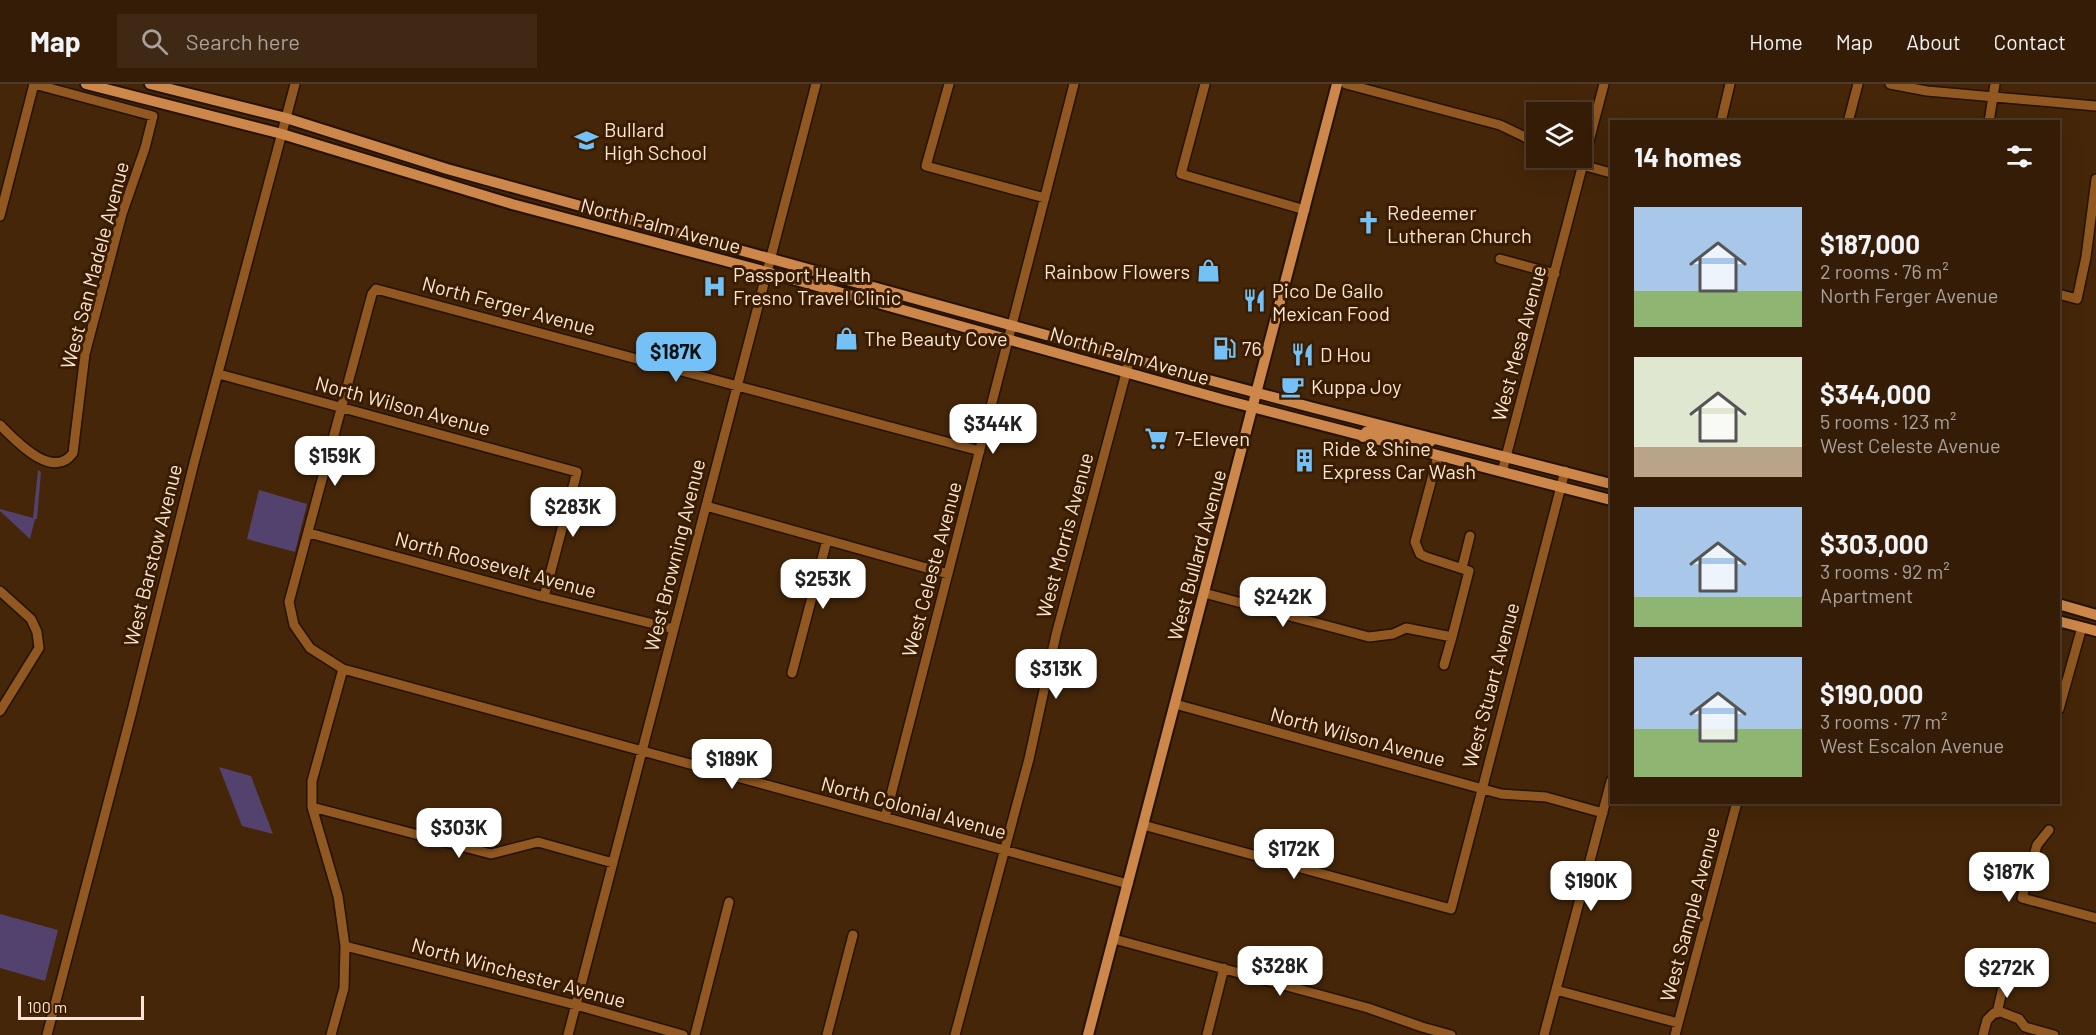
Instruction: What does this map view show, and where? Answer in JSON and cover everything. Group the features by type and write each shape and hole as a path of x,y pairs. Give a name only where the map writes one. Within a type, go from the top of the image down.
{"main road":[{"name":"North Palm Avenue","path":"86,84 282,134 547,214 767,272 1253,408 1610,500"},
{"name":"North Palm Avenue","path":"150,84 286,118 447,169 1257,393 1610,484"},
{"name":"West Bullard Avenue","path":"1088,1035 1337,84"},
{"path":"547,214 552,198"},
{"path":"1363,436 1366,432 1372,431 1417,441 1451,442"},
{"path":"2060,605 2096,615"},
{"path":"2060,622 2096,631"}],"street":[{"name":"West San Madele Avenue","path":"0,425 18,442 43,460 56,464 69,458 75,446 85,354 122,214 145,148 153,116 34,84"},
{"path":"0,216 34,84"},
{"name":"West Barstow Avenue","path":"47,1035 132,711 186,491 295,84"},
{"name":"West Browning Avenue","path":"568,1035 816,84"},
{"path":"949,84 926,166 1045,198"},
{"name":"West Celeste Avenue","path":"885,818 1074,84"},
{"path":"1205,84 1181,174 1305,210"},
{"path":"1347,84 1500,125 1526,138"},
{"name":"West Mesa Avenue","path":"1592,131 1604,84"},
{"path":"1722,120 1731,84"},
{"path":"1849,120 1858,84"},
{"path":"1890,84 1927,91 1993,95 2096,106"},
{"path":"1989,120 1995,84"},
{"name":"West Mesa Avenue","path":"1502,472 1582,168"},
{"path":"1591,168 1610,173"},
{"path":"2060,295 2077,299 2086,257 2096,179"},
{"path":"1500,259 1555,274"},
{"name":"North Ferger Avenue","path":"376,289 980,452"},
{"name":"North Colonial Avenue","path":"376,289 372,294 289,602 294,625 310,648 343,669 1128,884"},
{"name":"West Morris Avenue","path":"955,1035 1029,759 1056,635 1130,358"},
{"name":"North Wilson Avenue","path":"219,374 577,472 544,597"},
{"path":"1437,456 1417,533 1416,548 1426,557 1469,571 1444,665"},
{"name":"West Stuart Avenue","path":"1143,825 1451,909 1565,471"},
{"path":"706,506 948,574"},
{"name":"North Roosevelt Avenue","path":"309,533 544,597 674,629"},
{"path":"1462,568 1470,536"},
{"path":"792,673 827,540"},
{"path":"0,591 30,619 38,632 39,648 0,711"},
{"path":"1204,592 1369,637 1393,634 1406,628 1452,637"},
{"path":"2060,705 2082,627"},
{"path":"331,1035 344,988 345,946 339,896 312,807 312,781 343,669"},
{"name":"North Wilson Avenue","path":"1175,704 1482,789 1512,795 1546,797 1603,813"},
{"path":"1544,1035 1610,785"},
{"name":"West Sample Avenue","path":"1675,1035 1736,804"},
{"path":"312,807 491,854 538,842 614,863"},
{"path":"2049,830 2037,845 2022,898 2096,918"},
{"path":"695,1035 729,902"},
{"path":"827,1035 853,935"},
{"path":"1114,939 1368,1008 1421,1031 1451,1035"},
{"name":"North Winchester Avenue","path":"345,946 683,1035"},
{"path":"1983,1035 1987,1020 1997,1012 2009,961"},
{"path":"1207,1035 1224,968"},
{"path":"1556,990 1678,1023"},
{"path":"1997,1012 2010,1014 2019,1019 2024,1031 2054,1035"}],"shaded area":[{"path":"38,470 41,472 37,519 35,519 30,539 0,509 33,518"},
{"path":"259,490 307,504 295,552 247,539"},
{"path":"219,767 251,776 273,834 242,826"},
{"path":"0,914 58,930 45,981 0,968"}],"place":[{"name":"Bullard High School","path":"586,140"},
{"name":"Redeemer Lutheran Church","path":"1369,223"},
{"name":"Rainbow Flowers","path":"1208,271"},
{"name":"Passport Health Fresno Travel Clinic","path":"715,286"},
{"name":"Pico De Gallo Mexican Food","path":"1254,301"},
{"name":"The Beauty Cove","path":"846,338"},
{"name":"76","path":"1224,348"},
{"name":"D Hou","path":"1302,354"},
{"name":"Kuppa Joy","path":"1293,386"},
{"name":"7-Eleven","path":"1157,438"},
{"name":"Ride & Shine Express Car Wash","path":"1304,460"}]}
